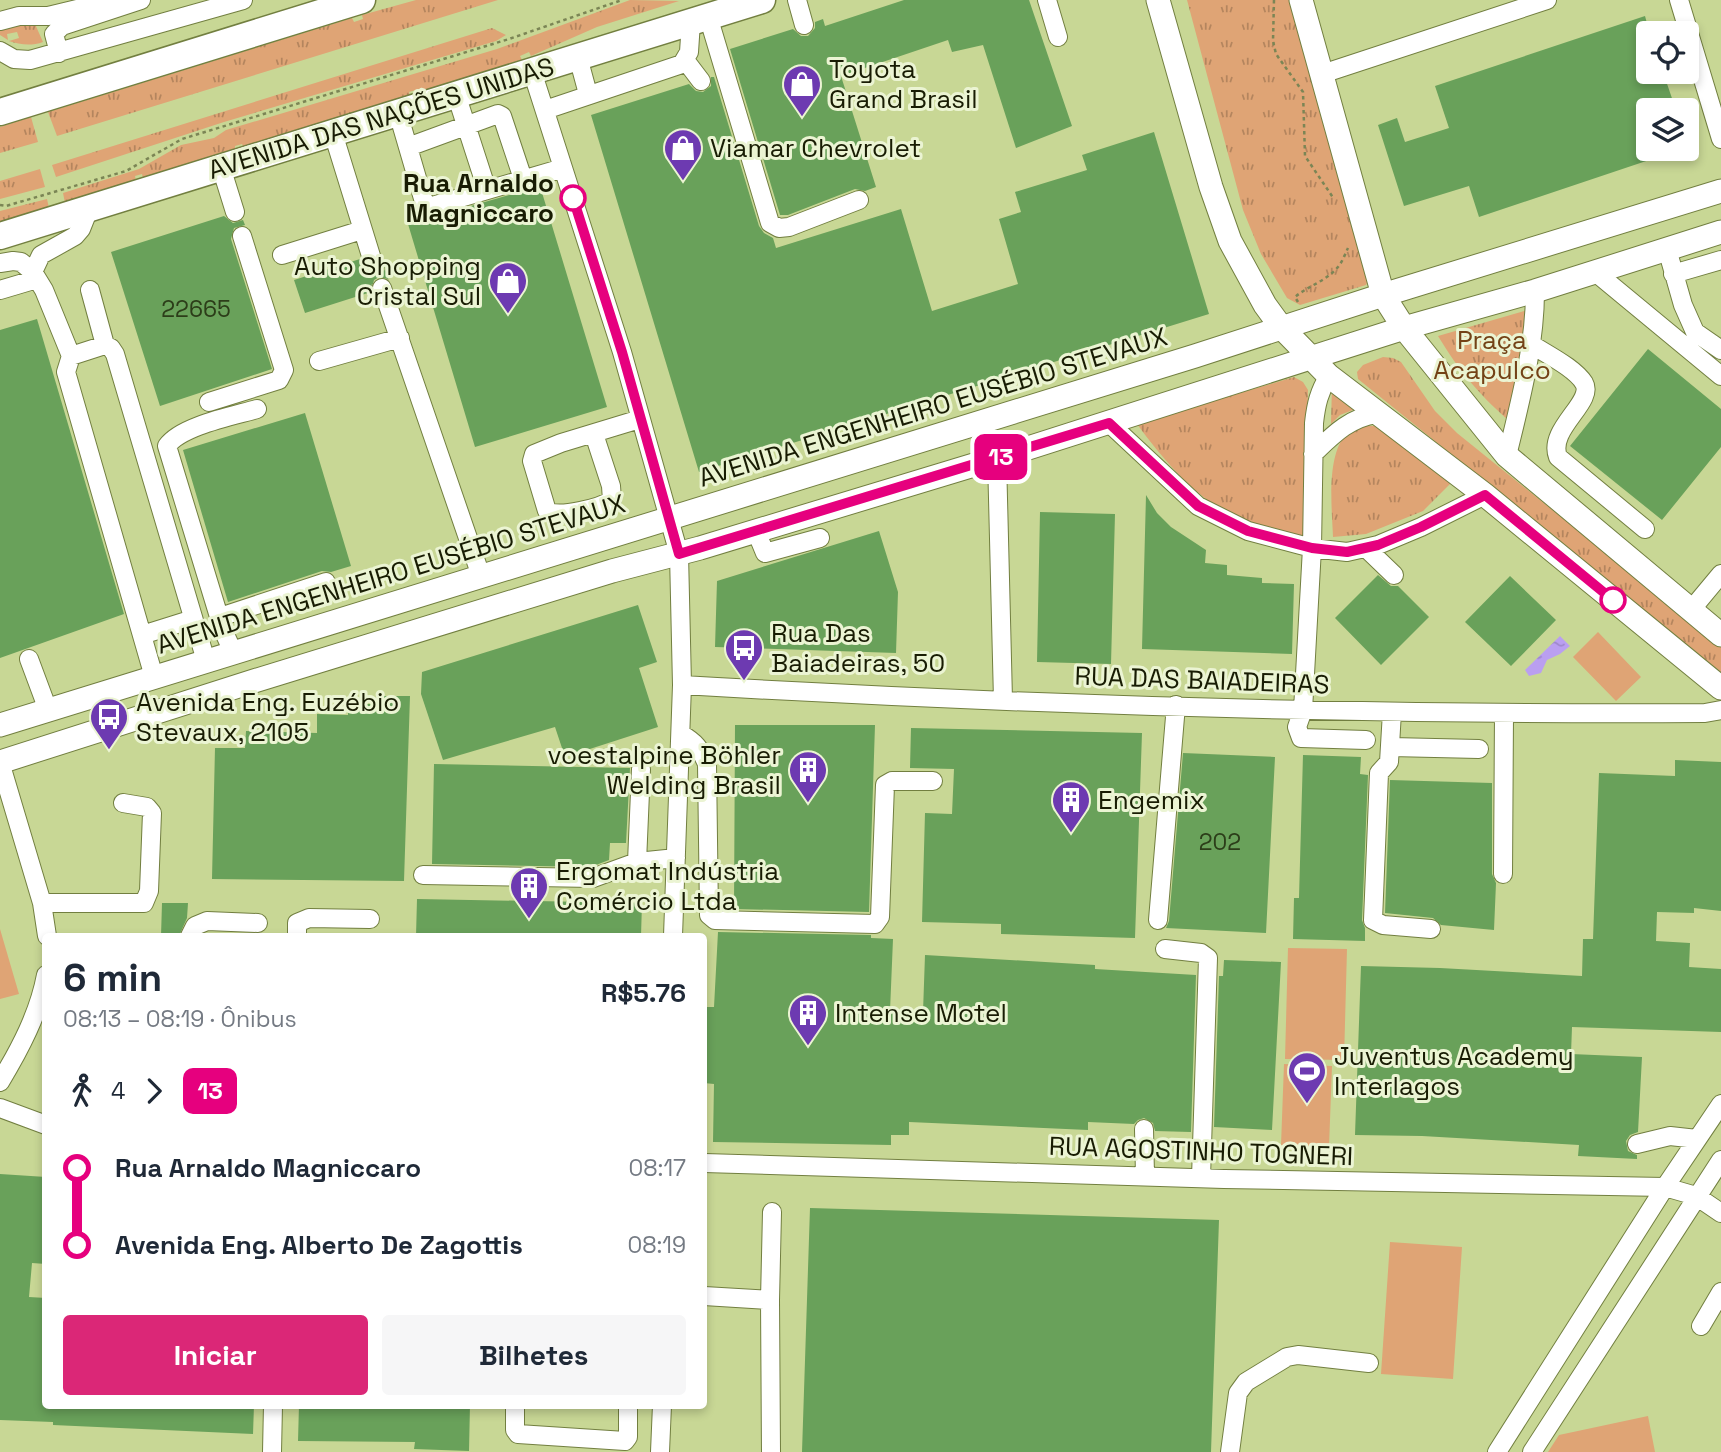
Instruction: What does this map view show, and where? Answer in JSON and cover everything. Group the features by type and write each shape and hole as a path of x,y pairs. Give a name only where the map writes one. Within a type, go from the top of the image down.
{"highway":[{"path":"0,112 362,0"},
{"path":"700,13 762,0"},
{"name":"AVENIDA DAS NAÇÕES UNIDAS","path":"0,236 568,60 596,37 688,8 700,13"}],"main road":[{"path":"1158,0 1211,187 1226,230 1265,305 1281,327 1329,376 1485,495 1721,688"},
{"path":"1301,0 1383,295 1404,328 1507,456 1721,635"},
{"name":"AVENIDA ENGENHEIRO EUSÉBIO STEVAUX","path":"0,725 1721,191"},
{"path":"0,762 612,571 679,554 997,458 1404,328 1720,232"},
{"path":"1191,398 1200,379 1195,356"},
{"path":"239,651 235,671 240,679 254,681"},
{"path":"161,675 173,672 179,675 185,687 182,701 171,707"}],"street":[{"path":"54,55 57,30 141,0"},
{"path":"0,51 14,59 30,60 54,55 243,0"},
{"path":"797,0 804,25"},
{"path":"1047,0 1058,37"},
{"path":"1322,74 1547,0"},
{"path":"1679,0 1721,139"},
{"path":"0,21 19,16 48,16 102,3 114,8"},
{"path":"545,110 682,64 689,52 700,13"},
{"path":"700,13 770,223 779,228 789,228 859,200"},
{"path":"568,60 588,94"},
{"path":"685,60 701,81"},
{"path":"532,71 622,352 679,554 682,685 673,933"},
{"path":"456,94 486,190"},
{"path":"398,113 424,202 429,207 563,168"},
{"path":"408,147 498,114 502,116 523,179"},
{"path":"333,133 371,256"},
{"path":"221,167 235,212"},
{"path":"35,276 41,255 75,236 89,209"},
{"path":"282,256 362,230"},
{"path":"209,402 279,380 283,376 284,370 242,236"},
{"path":"1667,249 1683,304 1695,332 1721,350"},
{"path":"1673,274 1721,260"},
{"path":"0,263 21,262 35,276 71,356 66,372 142,635 161,675"},
{"path":"1594,271 1721,376"},
{"path":"0,290 35,276"},
{"path":"382,288 481,576"},
{"path":"90,289 105,345"},
{"path":"1507,456 1526,375 1535,313 1535,290"},
{"path":"319,361 400,338"},
{"path":"1531,344 1564,365 1584,382 1586,390 1557,438 1555,448 1558,457 1645,529"},
{"path":"71,356 105,345 115,354 206,661"},
{"path":"1329,376 1316,404 1312,548 1303,710 1297,727 1301,738 1366,740"},
{"path":"239,651 220,617 167,446 170,441 188,431 257,409"},
{"path":"1313,454 1353,420 1376,414"},
{"path":"594,434 611,486 612,500 581,510 550,513 547,511 532,461 534,454 561,443 640,419"},
{"path":"1109,423 1198,506 1248,531 1312,548 1347,552 1366,548 1421,527 1485,495"},
{"path":"997,458 1003,700"},
{"path":"756,531 762,552 765,553 820,538"},
{"path":"1366,548 1394,575"},
{"path":"1691,610 1721,575"},
{"path":"220,617 327,582"},
{"path":"142,635 193,619"},
{"path":"29,659 48,710"},
{"name":"RUA DAS BAIADEIRAS","path":"682,685 1303,710 1504,714 1705,713 1721,709"},
{"path":"1158,920 1177,705"},
{"path":"1392,712 1389,762 1379,773 1373,920 1383,925 1431,929"},
{"path":"1503,874 1504,714"},
{"path":"681,734 700,748 706,764 709,915 715,920 875,924 880,917 885,785 892,781 933,781"},
{"path":"1391,747 1479,749"},
{"path":"0,762 41,903 46,933"},
{"path":"637,862 641,769"},
{"path":"41,903 144,903 149,891 152,813 147,807 122,803"},
{"path":"423,875 593,878 637,862 676,858"},
{"path":"297,933 297,923 309,918 370,919"},
{"path":"192,933 195,926 207,920 258,923"},
{"path":"1165,949 1201,953 1208,958 1201,1178"},
{"path":"0,1082 27,1031 42,992"},
{"path":"0,1108 42,1124"},
{"path":"1497,1452 1665,1188 1719,1109"},
{"path":"1144,1129 1145,1176"},
{"path":"1637,1144 1670,1136 1697,1139"},
{"path":"1532,1452 1721,1160"},
{"name":"RUA AGOSTINHO TOGNERI","path":"707,1163 1665,1188 1699,1192"},
{"path":"1699,1192 1717,1198 1721,1205"},
{"path":"1699,1192 1721,1213"},
{"path":"771,1452 772,1212"},
{"path":"1599,1291 1625,1307"},
{"path":"1701,1326 1721,1292"},
{"path":"707,1296 770,1300"},
{"path":"1230,1452 1238,1393 1247,1382 1287,1357 1298,1355 1368,1363"},
{"path":"272,1452 273,1409"},
{"path":"514,1409 515,1430 518,1434 625,1440 628,1437 628,1409"},
{"path":"660,1452 662,1409"}],"path":[{"path":"0,205 6,206 126,171 182,139 509,39 622,0"},
{"path":"1274,0 1273,41 1276,54 1303,92 1305,156 1337,207"},
{"path":"1309,320 1295,297 1326,278 1338,267 1349,246 1353,256"}],"green space":[{"path":"416,0 498,0 57,136 48,112 352,18 354,22 363,19 362,15"},
{"path":"630,0 679,1 597,27 531,56 529,52 520,56 522,60 420,93 419,89 409,92 410,96 244,148 242,144 235,146 235,151 143,178 142,174 135,176 136,181 65,203 63,193 139,169 181,145 214,138 226,130 497,49"},
{"path":"1187,0 1298,0 1372,273 1366,285 1300,305 1287,298 1261,254 1243,210"},
{"path":"35,24 43,42 26,44 9,41 19,38 17,32 7,34 8,40 0,35 0,25"},
{"path":"492,28 506,35 496,41 224,122 56,177 52,165"},
{"path":"31,117 38,142 0,153 0,127"},
{"path":"40,169 45,187 0,199 0,181"},
{"path":"47,199 49,208 0,222 0,211"},
{"name":"Praça Acapulco","path":"1531,309 1508,420 1470,381 1438,336"},
{"path":"1383,357 1401,362 1435,411 1457,433 1721,646 1721,672 1358,379 1357,372 1363,365"},
{"path":"1294,377 1303,382 1308,390 1304,537 1256,527 1216,506 1173,469 1137,424"},
{"path":"1332,384 1363,406 1340,415 1331,424"},
{"name":"Praça Acapulco","path":"1366,426 1383,426 1454,480 1423,511 1366,534 1333,537 1331,496 1333,465 1337,451 1350,431"},
{"path":"1598,632 1641,677 1616,701 1573,657"},
{"path":"0,929 19,994 0,999"},
{"path":"1288,948 1347,949 1344,1060 1285,1059"},
{"name":"Juventus Academy Interlagos","path":"1284,1064 1332,1066 1329,1147 1281,1145"},
{"path":"1390,1242 1462,1247 1453,1379 1381,1374"},
{"path":"1648,1416 1655,1452 1548,1452 1559,1435"}],"water":[{"path":"1560,636 1570,646 1547,660 1541,673 1529,676 1525,670"}],"building":[{"path":"904,0 1029,0 1072,126 1016,148 983,45 952,52 948,40 841,76 876,187 865,191 855,189 788,215 780,215 730,49 793,29 801,36 808,36 815,28 815,22 823,19 825,26"},
{"path":"1645,16 1646,21 1636,21 1636,84 1667,84 1672,98 1636,98 1636,161 1646,161 1479,217 1469,186 1404,206 1378,125 1397,118 1405,142 1449,128 1435,86"},
{"path":"711,77 714,77 759,226 773,238 776,248 901,209 932,311 1018,284 999,219 1021,212 1015,192 1087,170 1082,155 1154,132 1209,314 699,472 591,115 689,84 696,91 703,92 711,86"},
{"name":"Auto Shopping Cristal Sul","path":"540,186 607,407 475,447 408,224"},
{"path":"224,216 233,223 243,220 245,225 234,228 231,239 272,369 160,406 111,252"},
{"path":"382,258 388,279 379,277 374,280 371,292 305,313 294,280 360,259 364,265 374,267"},
{"path":"37,319 124,614 0,658 0,330"},
{"path":"1648,349 1721,409 1721,447 1662,520 1570,446"},
{"path":"305,413 351,566 331,572 322,571 228,602 183,450"},
{"path":"1146,495 1157,513 1171,527 1206,550 1205,563 1227,565 1227,575 1262,578 1262,583 1294,584 1292,654 1142,649"},
{"path":"1040,512 1115,514 1111,664 1037,662"},
{"path":"879,531 898,592 896,653 715,647 717,581"},
{"path":"1378,575 1391,586 1398,586 1429,617 1381,665 1335,618"},
{"path":"1510,576 1556,620 1511,666 1465,622"},
{"path":"638,605 657,662 639,668 658,727 565,757 555,727 443,760 421,694 422,672"},
{"path":"379,696 410,696 404,881 212,879 215,748 245,748 246,731 317,733 317,714 348,715 348,704 379,704"},
{"name":"voestalpine Böhler Welding Brasil","path":"735,725 875,725 869,912 734,909"},
{"name":"Engemix","path":"911,728 1142,733 1135,938 1001,934 1001,924 922,922 925,813 952,814 954,769 910,768"},
{"path":"1183,753 1275,757 1266,933 1166,928 1169,921"},
{"path":"1303,755 1361,757 1360,774 1368,775 1362,920 1365,941 1293,939 1294,898 1299,898"},
{"path":"1675,760 1721,762 1721,911 1694,908 1694,913 1657,912 1656,941 1690,943 1689,967 1721,969 1721,1032 1572,1027 1571,1054 1642,1057 1638,1132 1630,1135 1626,1141 1628,1151 1637,1155 1637,1159 1578,1156 1579,1145 1355,1135 1361,966 1582,976 1583,939 1593,939 1599,773 1675,776"},
{"path":"434,764 630,768 626,843 610,843 609,860 591,867 432,864"},
{"path":"1390,780 1492,783 1492,874 1496,883 1494,930 1441,925 1433,918 1385,913"},
{"name":"Ergomat Indústria Comércio Ltda","path":"417,899 642,903 641,933 416,933"},
{"path":"162,903 188,903 187,918 180,933 161,933"},
{"path":"718,932 871,935 871,938 893,939 890,1011 923,1012 925,955 1095,965 1095,969 1196,975 1191,1132 1155,1131 1153,1123 1144,1118 1134,1124 1088,1122 1088,1130 909,1122 909,1135 891,1135 891,1145 713,1142 714,1084 707,1083 707,1007 714,1007"},
{"path":"1224,960 1281,962 1272,1130 1214,1127 1219,976 1223,976"},
{"path":"0,1174 42,1177 42,1264 32,1263 29,1297 42,1298 42,1409 254,1409 253,1434 0,1420"},
{"path":"810,1208 1219,1220 1211,1452 802,1452"},
{"path":"299,1409 470,1409 469,1451 414,1449 415,1442 298,1441"}],"tunnel":[{"path":"371,256 382,288"}],"bus line":[{"name":"13","path":"573,198 622,352 679,554 1109,423 1198,506 1248,531 1312,548 1347,552 1378,545 1485,495 1613,600"}],"place":[{"name":"Toyota Grand Brasil","path":"802,118"},
{"name":"Viamar Chevrolet","path":"683,182"},
{"name":"Rua Arnaldo Magniccaro","path":"573,198"},
{"name":"Auto Shopping Cristal Sul","path":"508,315"},
{"name":"Rua Das Baiadeiras, 50","path":"744,682"},
{"name":"Avenida Eng. Euzébio Stevaux, 2105","path":"109,751"},
{"name":"voestalpine Böhler Welding Brasil","path":"808,804"},
{"name":"Engemix","path":"1071,834"},
{"name":"Ergomat Indústria Comércio Ltda","path":"529,920"},
{"name":"Intense Motel","path":"808,1047"},
{"name":"Juventus Academy Interlagos","path":"1307,1105"}]}
